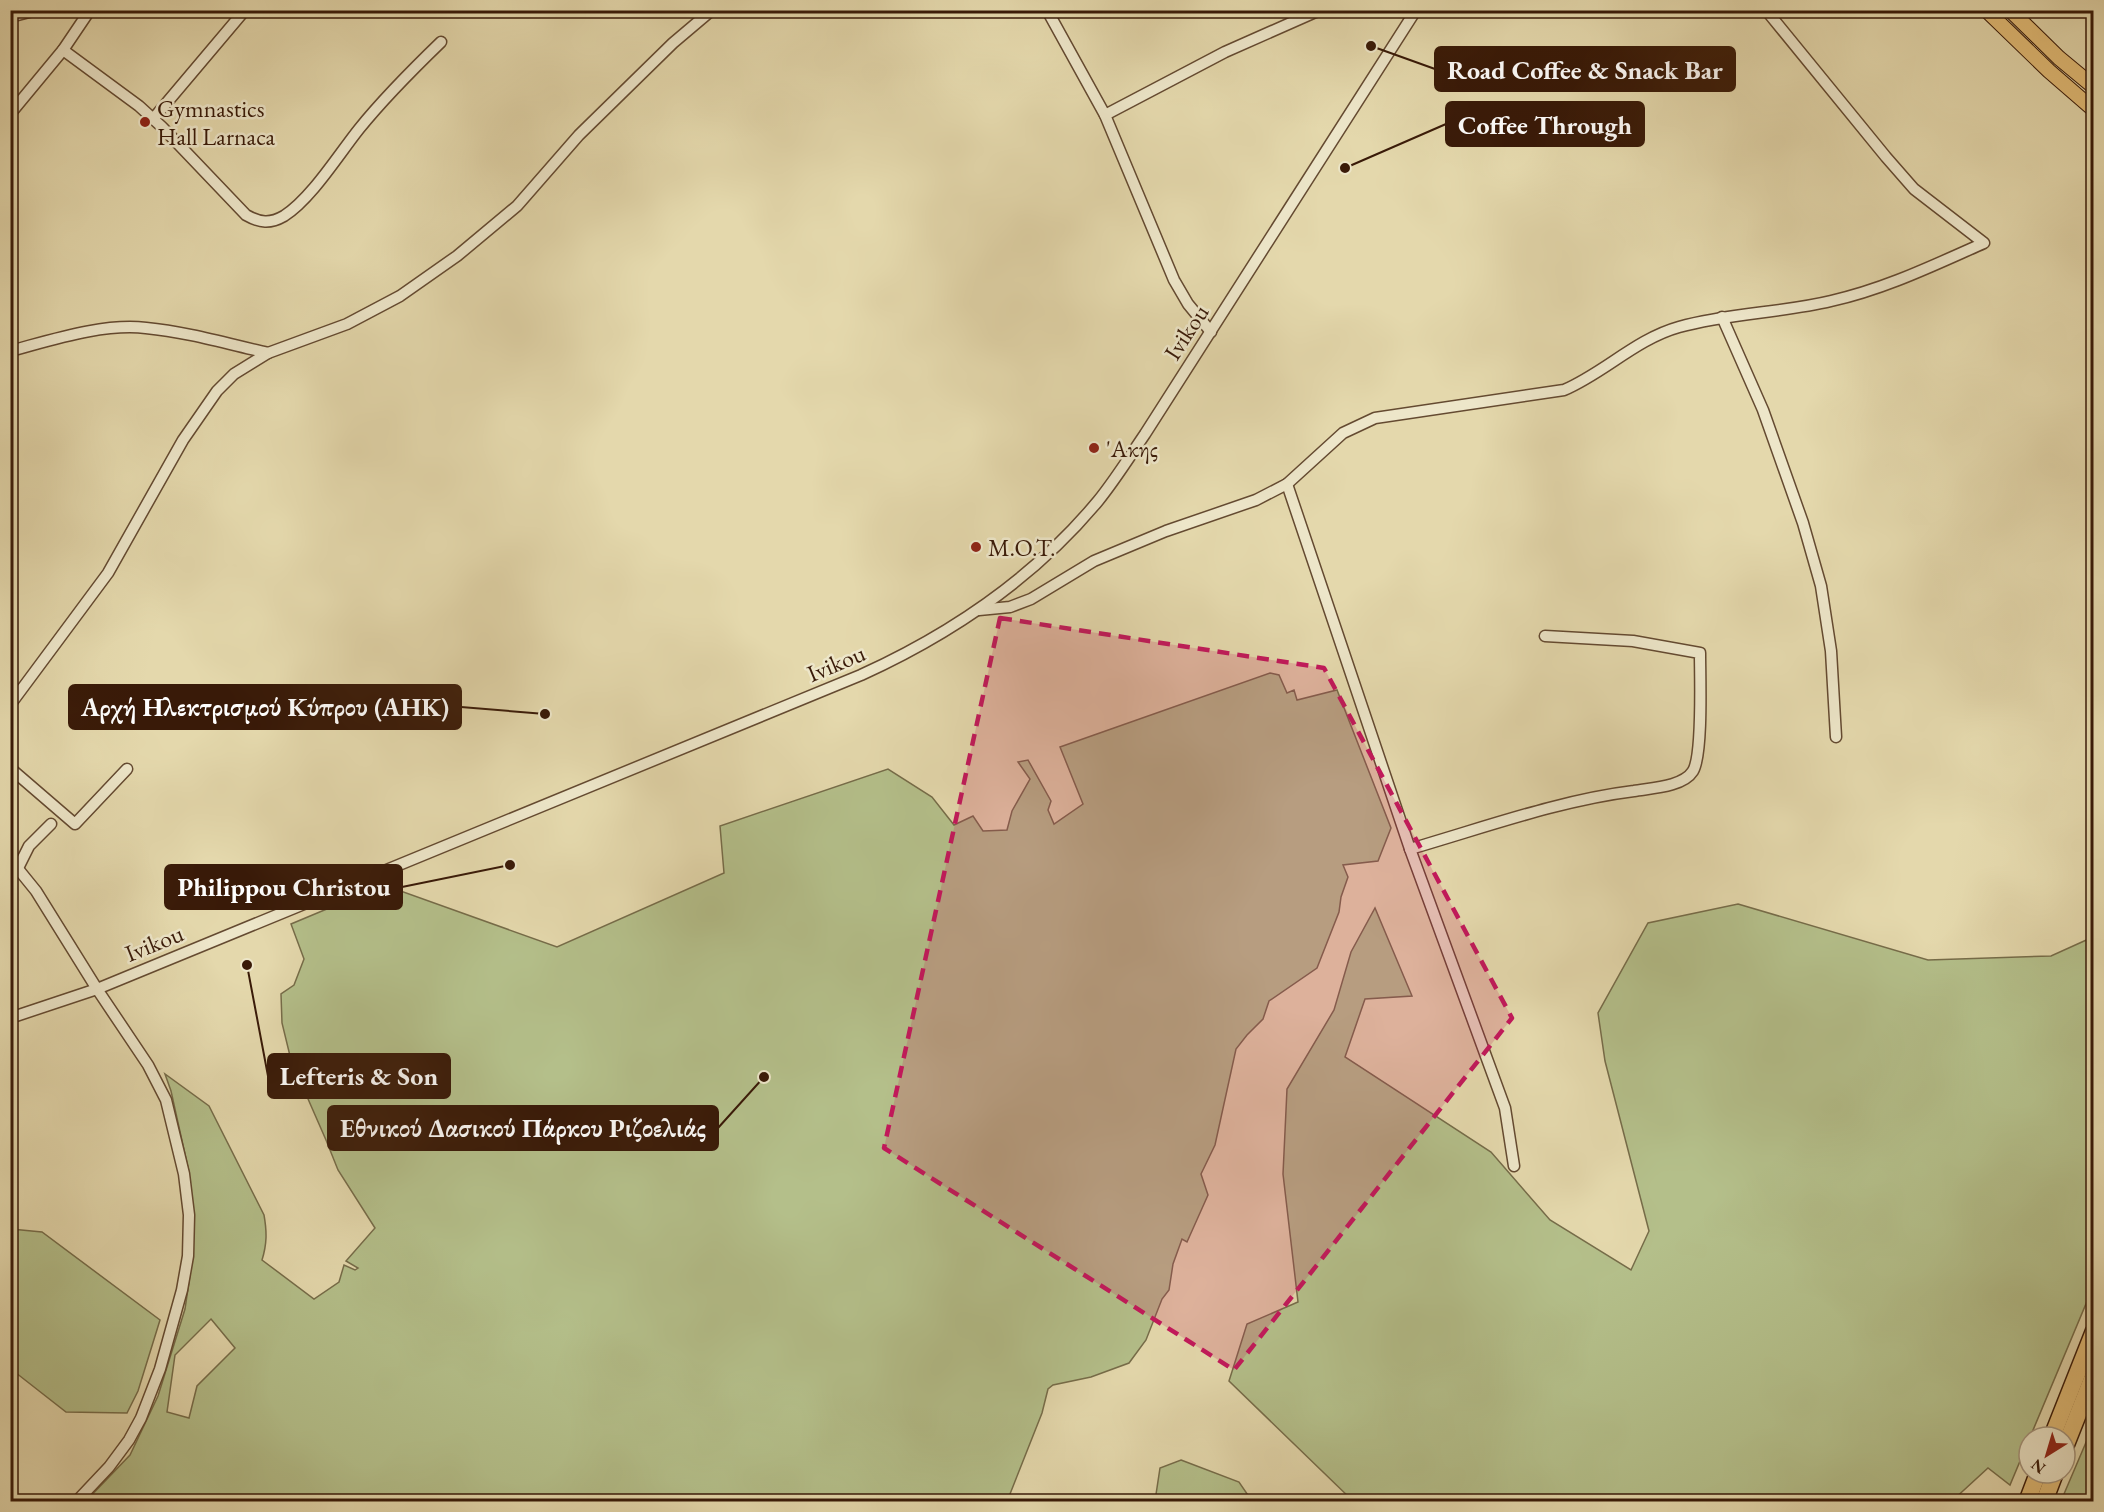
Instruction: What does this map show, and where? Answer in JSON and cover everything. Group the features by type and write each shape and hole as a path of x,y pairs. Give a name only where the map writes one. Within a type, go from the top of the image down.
{"highway":[{"path":"2057,1425 2094,1331"},
{"path":"2074,1425 2094,1374"},
{"path":"2027,1502 2033,1485"},
{"path":"2044,1502 2050,1485"}],"main road":[{"path":"1986,10 2049,71 2094,110"},
{"path":"2010,10 2059,58 2094,87"}],"street":[{"path":"10,16 37,10"},
{"path":"10,114 63,50 90,10"},
{"path":"153,119 245,10"},
{"path":"10,705 108,573 196,418 234,374 268,353 347,324 400,296 457,256 517,206 579,135 673,43 712,10"},
{"path":"1047,10 1105,115 1174,280 1188,304 1211,332"},
{"path":"1105,115 1225,52 1320,10"},
{"name":"Ivikou","path":"10,1018 97,989 861,675 944,633 979,610 1058,544 1095,504 1145,434 1416,10"},
{"path":"979,610 1010,607 1031,599 1094,561 1166,531 1256,500 1287,484 1343,434 1375,418 1564,390 1586,381 1638,346 1677,328 1722,317 1830,302 1888,285 1984,243 1914,189 1766,10"},
{"path":"63,50 139,106 237,208 254,220 267,223 283,217 298,203 390,92 441,42"},
{"path":"1722,317 1763,410 1803,523 1821,586 1831,651 1836,737"},
{"path":"10,351 74,334 144,327 268,353"},
{"path":"1287,484 1410,849 1505,1108 1514,1166"},
{"path":"1410,849 1590,797 1663,787 1684,779 1693,772 1698,756 1700,653 1633,641 1545,636"},
{"path":"10,768 75,824 127,769"},
{"path":"18,868 29,846 51,824"},
{"path":"10,859 36,891 148,1065 166,1100 184,1174 189,1215 188,1256 182,1290 160,1369 141,1418 122,1449 76,1502"}],"highlighted area":[{"path":"1000,618 1324,668 1512,1018 1234,1370 884,1148"}],"green space":[{"path":"1270,673 1279,675 1287,693 1294,690 1297,700 1337,690 1391,828 1378,861 1343,865 1348,877 1339,912 1317,968 1269,1001 1263,1019 1236,1049 1215,1145 1201,1174 1208,1195 1187,1242 1182,1239 1173,1264 1169,1290 1162,1299 1146,1340 1129,1363 1091,1377 1053,1385 1048,1389 1042,1413 1010,1494 1018,1501 85,1502 130,1455 158,1396 185,1309 190,1275 189,1172 165,1074 209,1106 264,1215 266,1238 262,1260 314,1299 339,1282 344,1265 355,1270 358,1268 346,1261 375,1228 338,1170 291,1060 282,1023 281,994 294,985 304,959 291,924 384,885 557,947 724,873 720,826 888,769 932,797 954,825 973,816 983,831 1007,830 1012,811 1030,779 1018,762 1028,760 1051,801 1048,810 1054,824 1083,804 1060,747","holes":["211,1319 235,1348 197,1386 189,1418 167,1412 175,1355"]},
{"path":"1738,904 1928,960 2051,956 2093,937 2093,1287 2035,1425 2017,1425 2017,1468 2010,1485 1988,1468 1952,1501 1353,1501 1229,1381 1247,1324 1298,1302 1283,1174 1287,1089 1334,1010 1351,952 1375,908 1412,996 1365,999 1345,1057 1491,1152 1550,1220 1631,1270 1649,1231 1605,1061 1598,1013 1648,923"},
{"path":"11,1229 42,1232 160,1320 138,1391 127,1413 66,1412 11,1369"},
{"path":"2093,1426 2093,1501 2061,1501 2068,1485 2077,1485 2077,1464"},
{"path":"1181,1460 1239,1482 1252,1501 1155,1501 1160,1468"}],"place":[{"name":"Road Coffee & Snack Bar","path":"1371,46"},
{"name":"Gymnastics Hall Larnaca","path":"145,122"},
{"name":"Coffee Through","path":"1345,168"},
{"name":"'Ακης","path":"1094,448"},
{"name":"M.O.T.","path":"976,547"},
{"name":"Αρχή Ηλεκτρισμού Κύπρου (ΑΗΚ)","path":"545,714"},
{"name":"Philippou Christou","path":"510,865"},
{"name":"Lefteris & Son","path":"247,965"},
{"name":"Εθνικού Δασικού Πάρκου Ριζοελιάς","path":"764,1077"}]}
